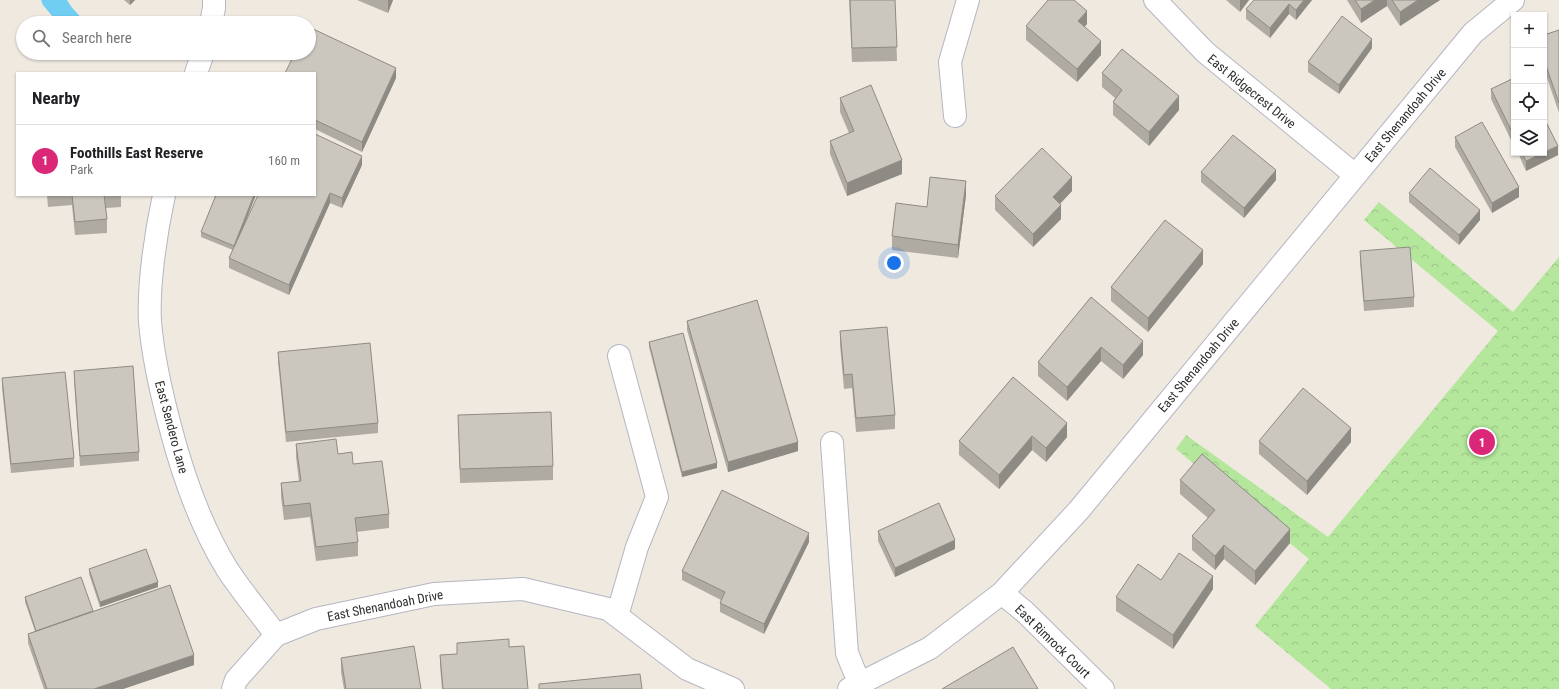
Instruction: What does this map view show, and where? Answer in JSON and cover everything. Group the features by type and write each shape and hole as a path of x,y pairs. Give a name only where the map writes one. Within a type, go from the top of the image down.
{"street":[{"path":"212,16 214,0"},
{"path":"955,116 950,62 968,0"},
{"name":"East Ridgecrest Drive","path":"1156,0 1205,52 1355,175"},
{"name":"East Shenandoah Drive","path":"855,687 930,648 1002,593 1079,510 1473,33 1513,0"},
{"path":"196,72 201,60"},
{"name":"East Sendero Lane","path":"164,196 159,216 151,291 150,321 159,387 179,460 203,524 228,570 276,635"},
{"path":"617,616 637,547 657,497 619,356"},
{"path":"832,443 847,653 855,687"},
{"name":"East Shenandoah Drive","path":"233,689 236,680 276,635 316,619 434,594 515,589 522,589 608,609 687,669 733,689"},
{"name":"East Rimrock Court","path":"1002,593 1026,613 1103,689"}],"green space":[{"path":"1379,202 1513,312 1559,257 1559,689 1331,689 1255,626 1309,559 1176,449 1186,435 1328,537 1498,331 1364,220"}],"water":[{"path":"41,0 67,0 79,16 52,16 43,5"}],"building":[{"path":"850,0 895,0 897,47 852,48"},
{"path":"1048,0 1074,0 1087,11 1078,21 1101,41 1077,69 1026,26"},
{"path":"1254,0 1304,0 1296,10 1289,4 1270,28 1246,9"},
{"path":"1355,0 1375,0 1361,9"},
{"path":"1392,0 1418,0 1400,12"},
{"path":"1342,16 1372,39 1339,85 1308,62"},
{"path":"316,30 396,68 362,142 316,120 316,72 286,72 292,60 316,60"},
{"path":"1559,30 1559,103 1547,69 1547,34"},
{"path":"1122,49 1179,96 1149,132 1113,102 1122,90 1102,73"},
{"path":"1511,79 1511,130 1491,89"},
{"path":"871,85 902,160 847,183 830,141 854,131 840,98"},
{"path":"1482,122 1519,187 1492,203 1455,137"},
{"path":"1547,124 1558,146 1547,151"},
{"path":"316,134 362,156 342,198 330,193 289,285 229,258 258,196 316,196"},
{"path":"1233,135 1276,170 1244,208 1201,172"},
{"path":"1042,148 1072,177 1053,197 1061,205 1033,234 995,196"},
{"path":"1524,156 1537,156 1526,161"},
{"path":"1430,168 1480,210 1459,235 1409,193"},
{"path":"930,177 966,181 958,245 892,236 896,203 927,207"},
{"path":"72,196 104,196 107,219 75,222"},
{"path":"216,196 254,196 234,246 201,232"},
{"path":"1165,220 1203,250 1148,318 1111,287"},
{"path":"1410,247 1414,297 1364,301 1360,251"},
{"path":"1091,297 1143,341 1123,365 1101,347 1067,387 1038,362"},
{"path":"757,300 798,442 728,462 687,321"},
{"path":"887,327 895,415 856,418 852,374 844,375 840,331"},
{"path":"683,333 717,463 682,472 649,342"},
{"path":"370,343 378,423 286,432 278,352"},
{"path":"133,366 139,452 80,456 74,371"},
{"path":"65,372 74,458 11,464 2,378"},
{"path":"1013,377 1067,423 1046,448 1032,436 999,475 959,441"},
{"path":"1303,388 1351,428 1307,481 1259,441"},
{"path":"551,412 553,466 460,469 458,415"},
{"path":"336,439 338,454 352,452 353,464 382,461 389,514 355,518 358,542 316,547 310,503 284,506 281,483 301,481 296,444"},
{"path":"1202,454 1290,529 1255,571 1224,545 1215,556 1192,536 1215,510 1180,480"},
{"path":"722,490 809,533 764,624 720,603 725,592 682,571"},
{"path":"939,503 955,540 895,568 878,531"},
{"path":"146,549 158,582 100,602 89,569"},
{"path":"1179,553 1213,576 1173,635 1116,597 1138,564 1161,580"},
{"path":"81,577 93,611 36,631 25,597"},
{"path":"170,585 194,655 94,689 47,689 28,634"},
{"path":"509,639 509,647 524,646 528,689 443,689 440,655 457,654 457,643"},
{"path":"414,646 421,689 346,689 341,658"},
{"path":"1013,647 1038,689 942,689"},
{"path":"640,674 642,689 539,689 539,684"}],"place":[{"name":"Foothills East Reserve","path":"1482,442"}]}
